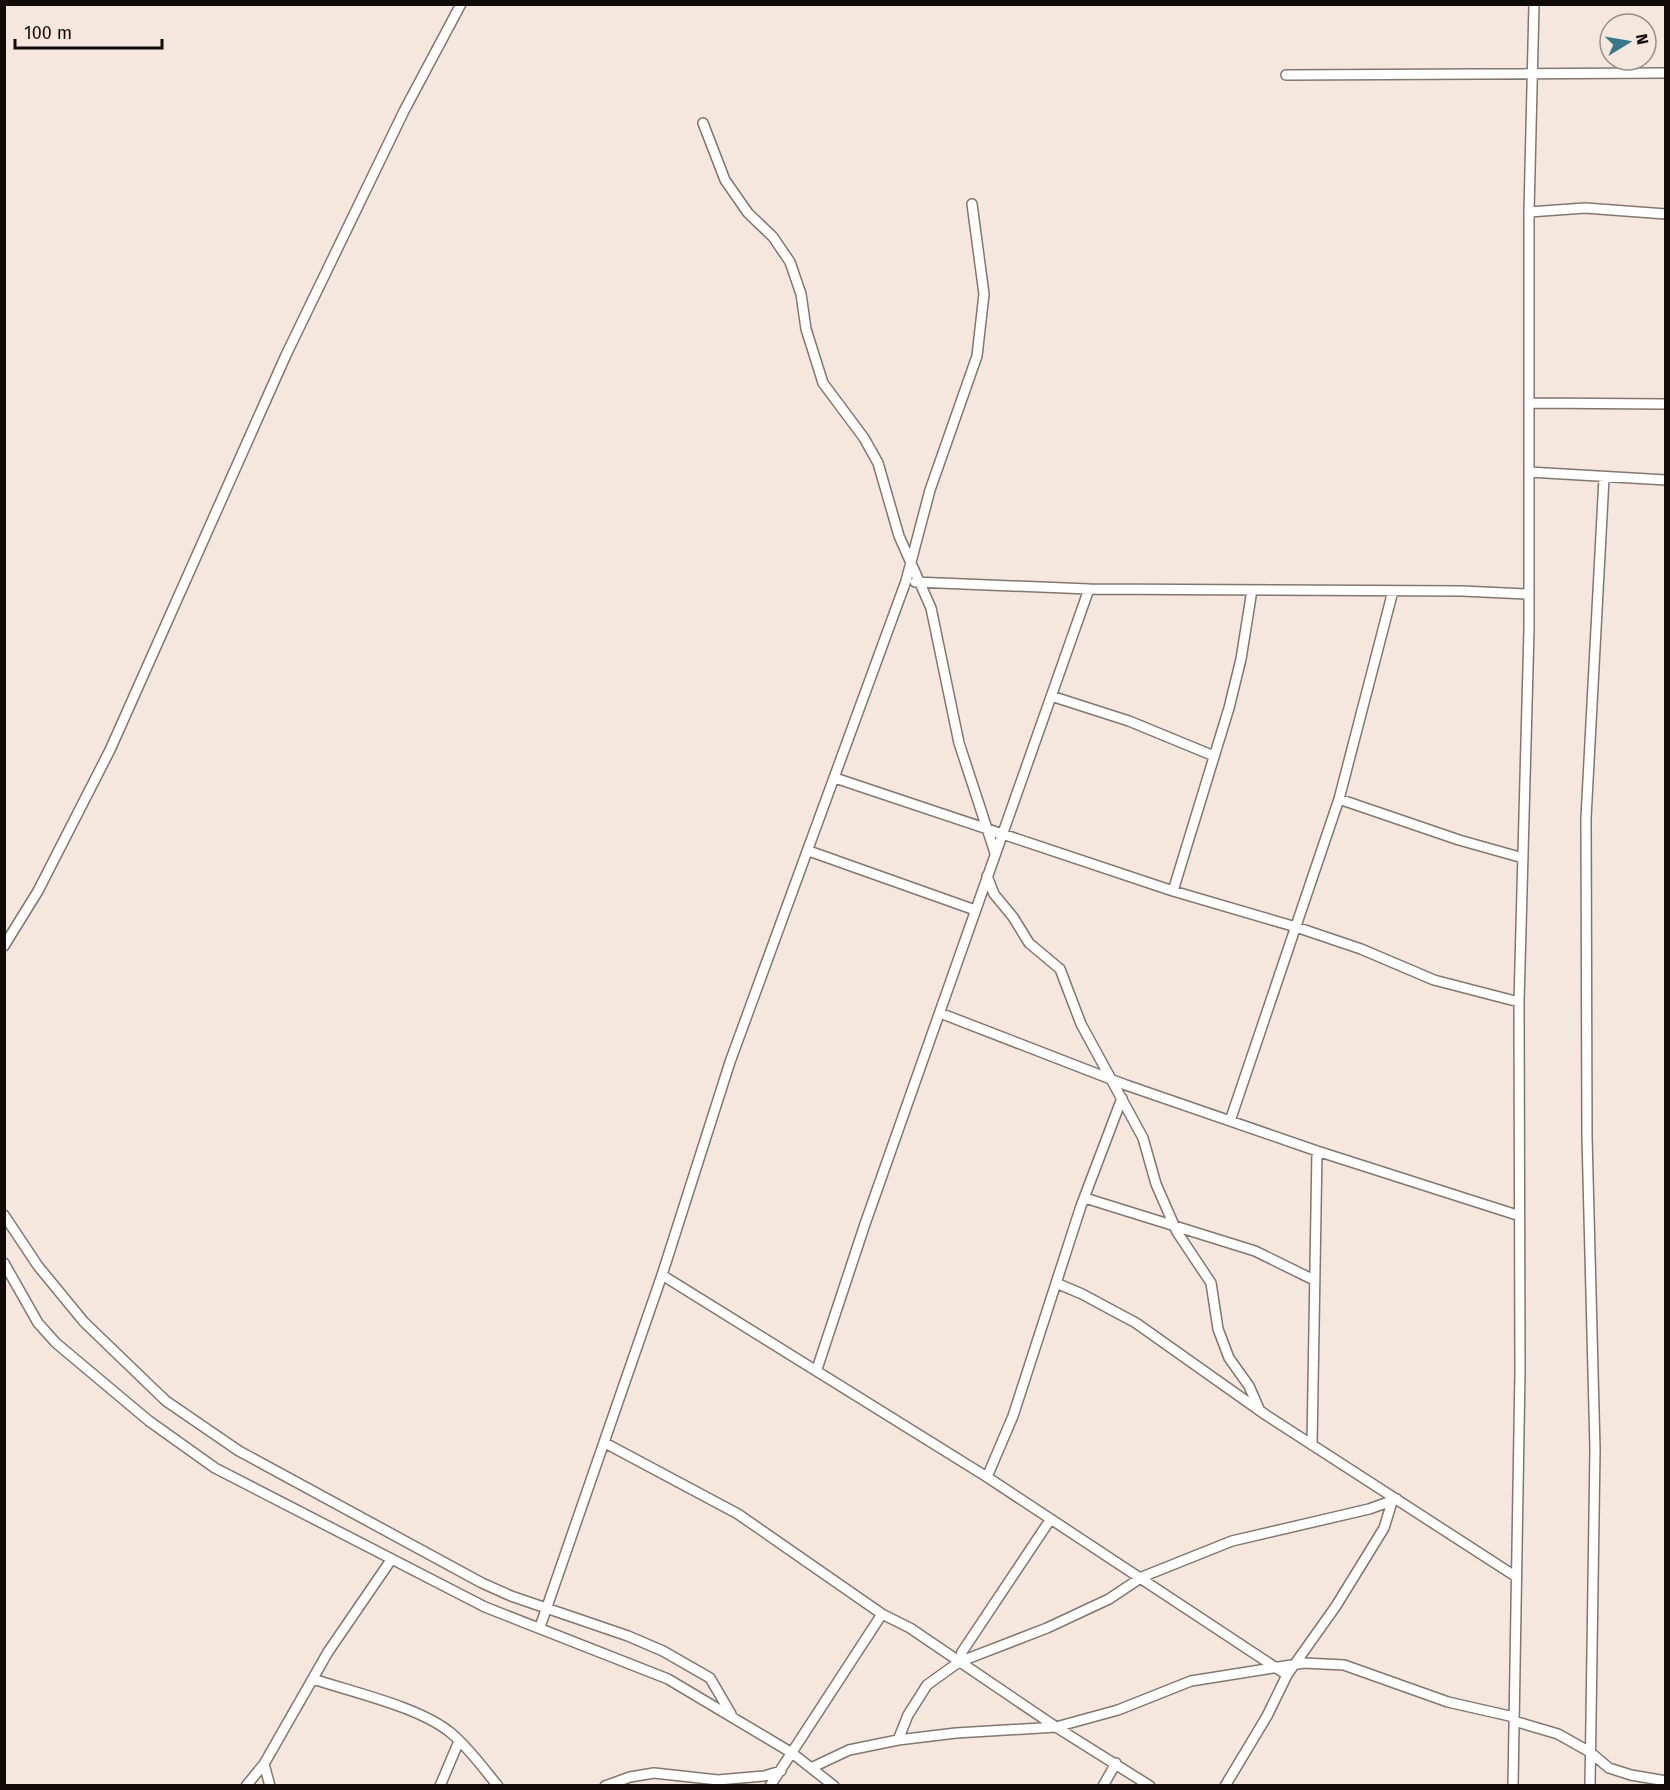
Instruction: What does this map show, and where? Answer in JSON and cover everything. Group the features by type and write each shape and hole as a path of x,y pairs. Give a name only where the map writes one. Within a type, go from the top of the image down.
{"street":[{"path":"4,946 38,891 110,750 286,355 404,111 461,4"},
{"path":"1513,1785 1520,1371 1519,1002 1529,472 1534,4"},
{"path":"1286,75 1665,73"},
{"path":"704,123 725,180 748,213 773,237 790,262 801,294 806,329 823,383 870,447 878,463 898,536 931,608 959,743 995,853"},
{"path":"540,1627 662,1275 730,1062 906,581 930,490 977,356 984,294 972,204"},
{"path":"1530,212 1585,208 1665,214"},
{"path":"1530,404 1665,404"},
{"path":"1529,472 1665,480"},
{"path":"1590,1785 1595,1449 1587,1137 1586,818 1604,477"},
{"path":"906,581 1089,589 1527,594"},
{"path":"817,1369 1002,831 1089,589"},
{"path":"1173,891 1241,659 1252,590"},
{"path":"1230,1121 1339,799 1393,591"},
{"path":"1052,696 1140,725 1214,756"},
{"path":"835,778 986,828 1002,831 1173,891 1296,927 1361,949 1434,980 1519,1002"},
{"path":"1339,799 1459,840 1523,858"},
{"path":"809,850 975,910"},
{"path":"987,876 994,894 1029,943 1060,969 1081,1024 1143,1138 1156,1184 1182,1241 1211,1283 1218,1329 1229,1358 1249,1386 1260,1411"},
{"path":"940,1013 1126,1085 1317,1151 1518,1215"},
{"path":"987,1477 1013,1416 1085,1198 1126,1085"},
{"path":"1312,1445 1317,1151"},
{"path":"1085,1198 1256,1251 1314,1280"},
{"path":"4,1215 38,1266 84,1322 166,1401 239,1451 482,1583 547,1609 628,1636 694,1667 710,1678 731,1714"},
{"path":"4,1263 38,1323 70,1356 149,1421 215,1468 485,1607 668,1679 731,1714 792,1753 834,1785"},
{"path":"662,1275 817,1369 987,1477 1050,1520 1142,1577 1287,1675"},
{"path":"1056,1283 1136,1323 1260,1411 1515,1576"},
{"path":"605,1443 738,1514 882,1614 910,1628 1056,1728 1150,1785"},
{"path":"898,1740 927,1685 959,1662 1047,1628 1108,1599 1142,1577 1232,1541 1395,1500"},
{"path":"1224,1785 1267,1716 1287,1675 1336,1606 1384,1528 1395,1500"},
{"path":"959,1662 962,1652 1050,1520"},
{"path":"246,1785 264,1764 327,1652 391,1560"},
{"path":"770,1785 882,1614"},
{"path":"812,1768 849,1750 898,1740 956,1732 1056,1728 1118,1710 1191,1681 1295,1664 1344,1665 1448,1702 1514,1719 1558,1734 1590,1752 1609,1768 1665,1781"},
{"path":"313,1679 413,1712 443,1727 459,1741 498,1785"},
{"path":"440,1785 459,1741"},
{"path":"1103,1785 1116,1763"},
{"path":"264,1764 270,1785"},
{"path":"605,1785 630,1777 654,1773 718,1780 764,1776 781,1771"}]}
